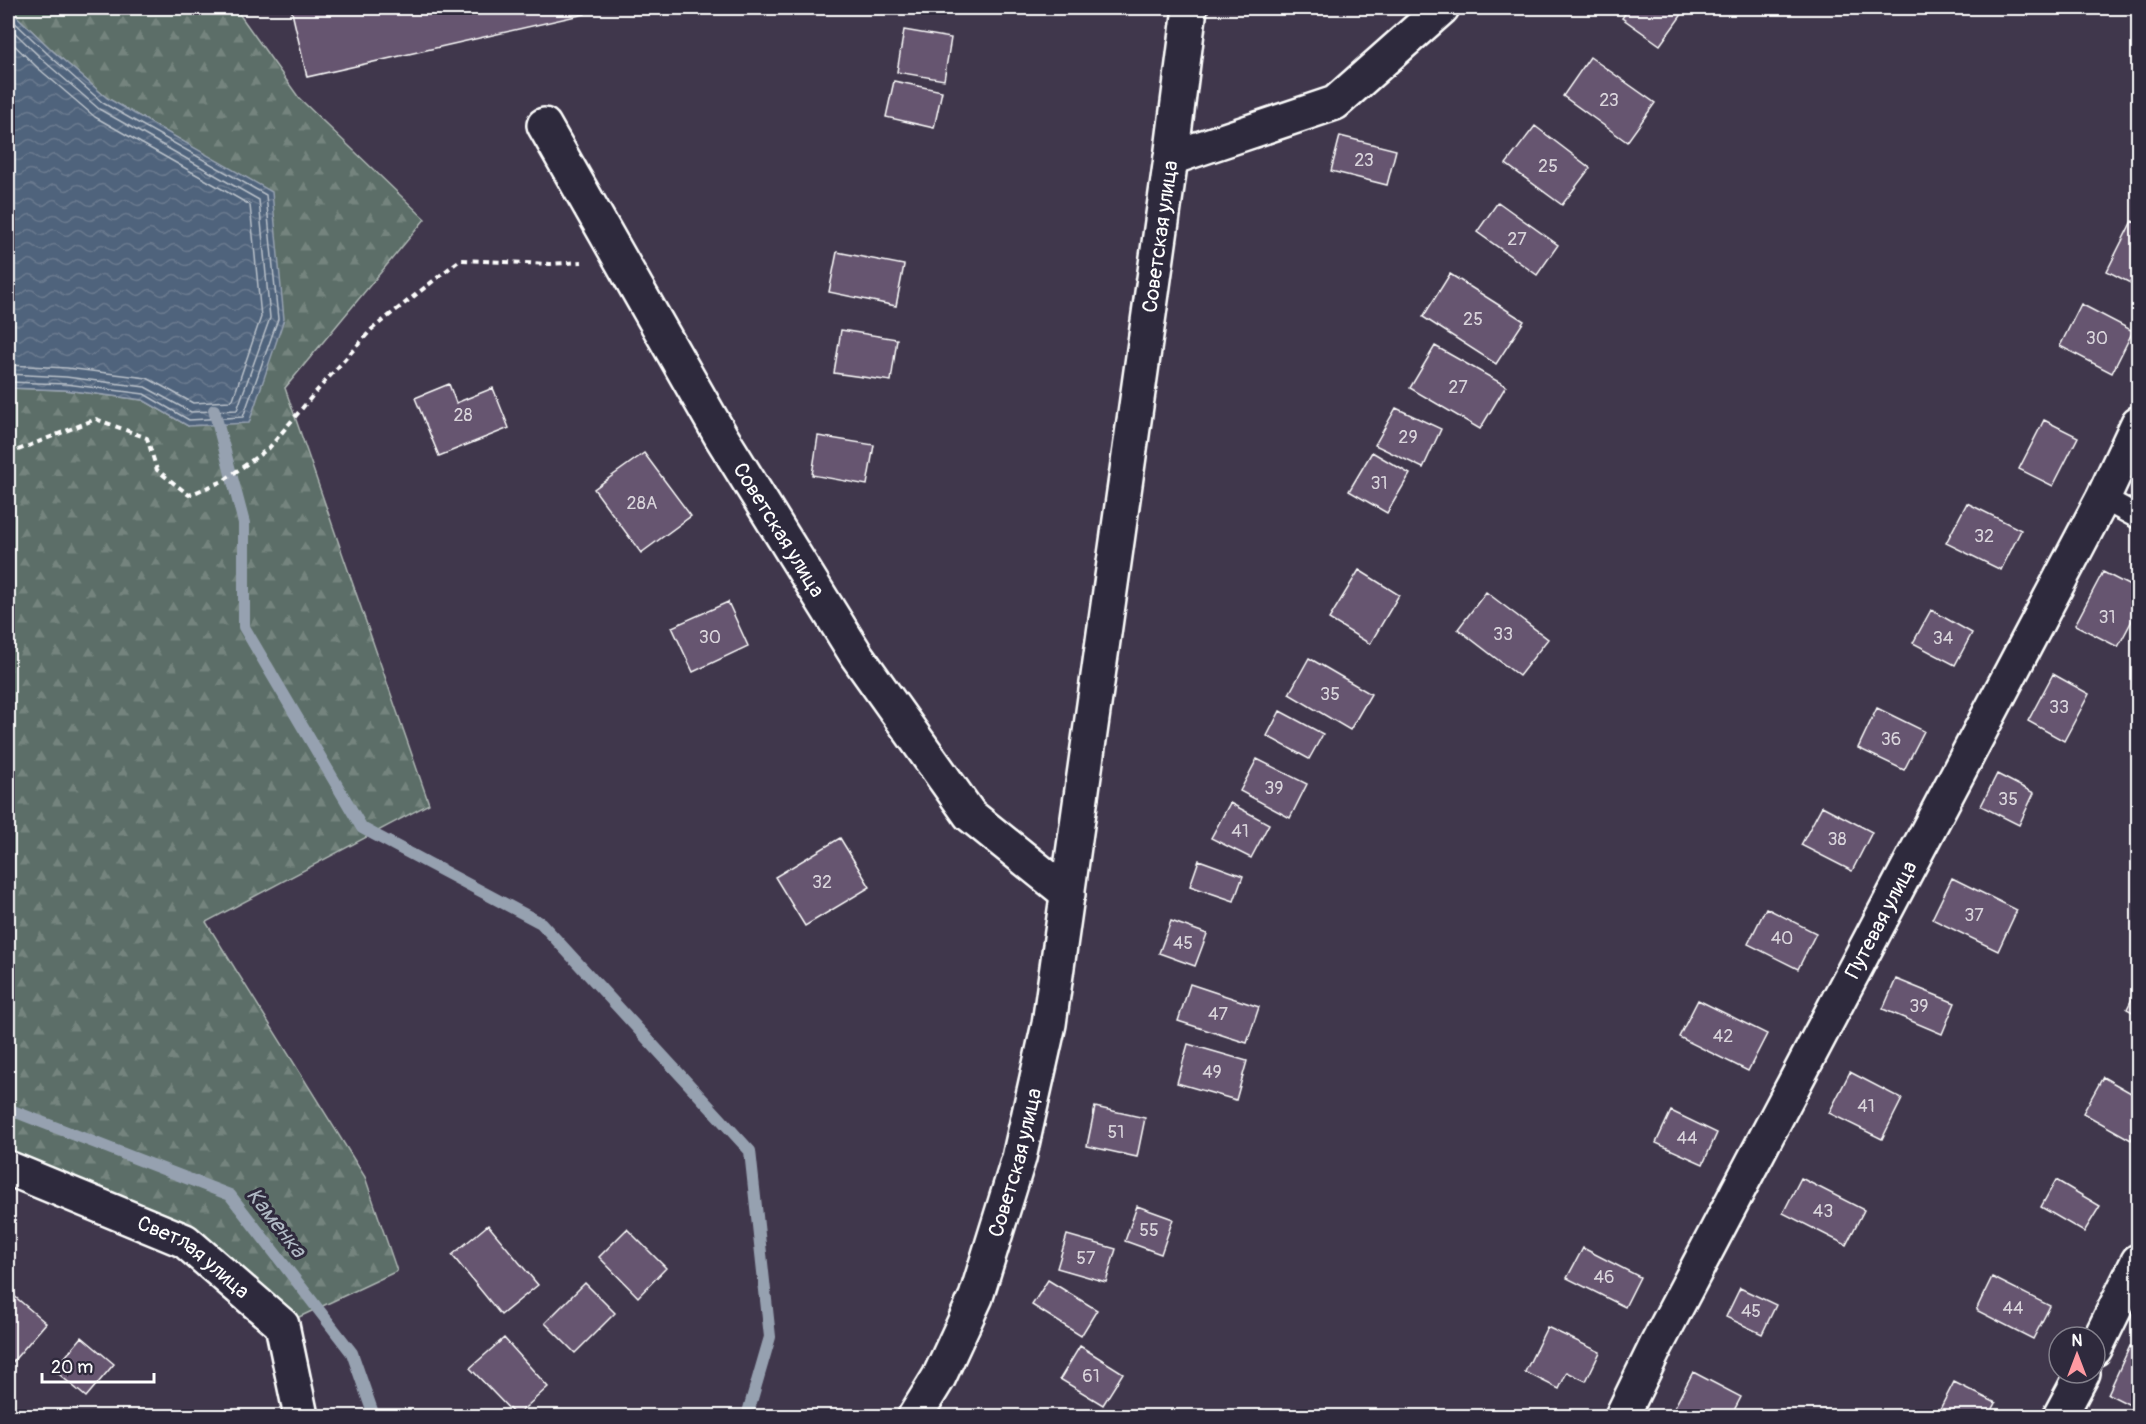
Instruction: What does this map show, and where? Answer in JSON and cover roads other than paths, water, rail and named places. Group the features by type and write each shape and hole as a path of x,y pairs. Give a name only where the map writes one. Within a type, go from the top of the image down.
{"street":[{"name":"Советская улица","path":"915,1416 939,1377 976,1297 1019,1158 1049,1024 1190,8"},
{"path":"1171,158 1335,103 1442,8"},
{"name":"Советская улица","path":"544,125 722,438 857,656 970,815 1068,894"},
{"name":"Путевая улица","path":"1622,1416 1656,1346 2103,498 2139,423"},
{"name":"Светлая улица","path":"8,1168 185,1241 282,1325 301,1416"},
{"path":"2107,1325 2139,1261"},
{"path":"2060,1416 2077,1385"}],"lane":[{"path":"2103,498 2139,517"}],"water":[{"path":"8,8 107,98 272,192 284,319 249,423 188,426 143,400 65,390 8,388"}],"waterway":[{"path":"214,410 244,523 244,627 362,828 541,923 750,1151 770,1337 747,1416"},
{"name":"Каменка","path":"8,1109 230,1195 352,1353 374,1416"}]}
